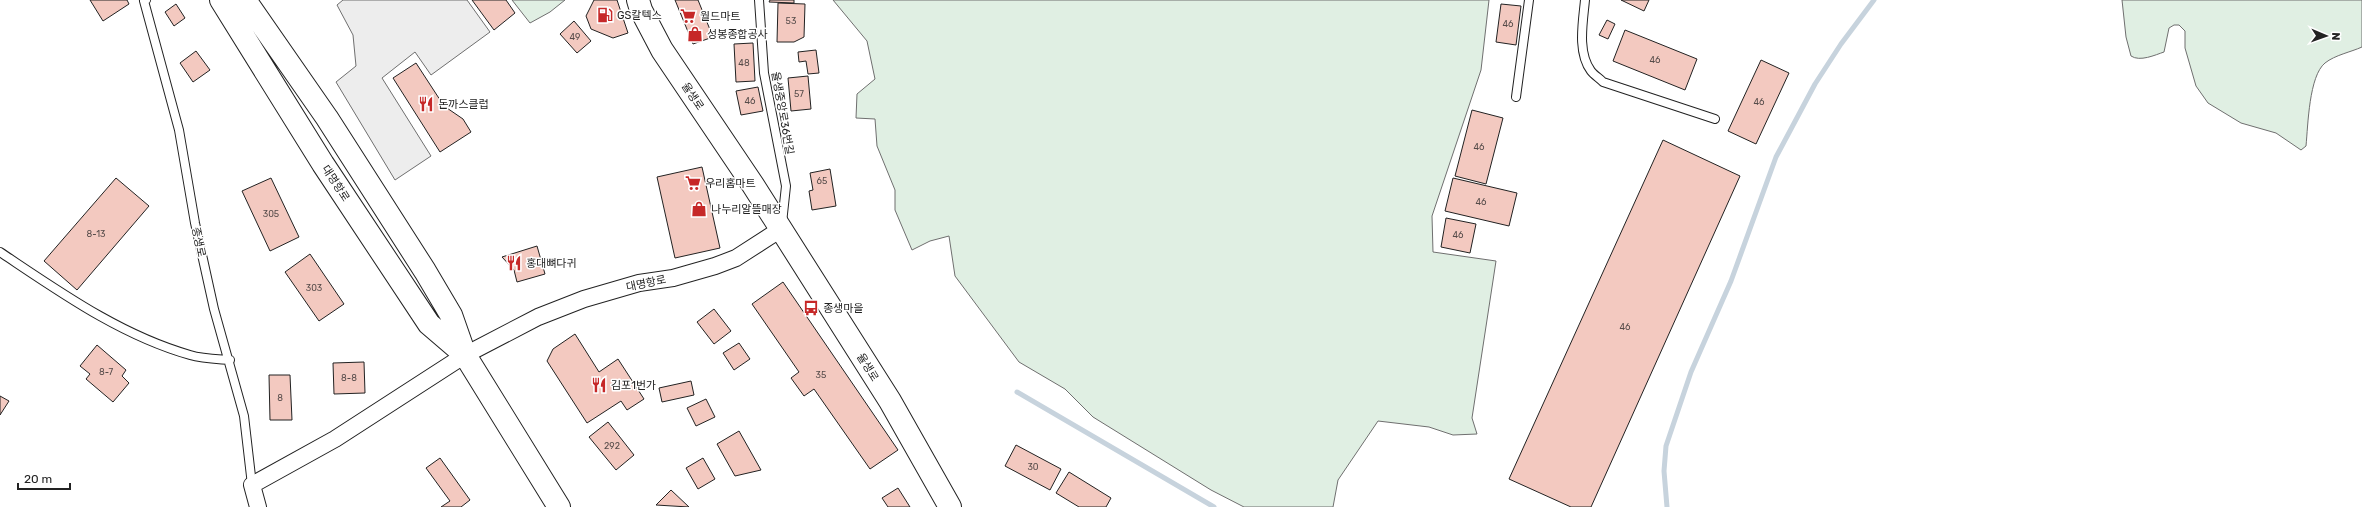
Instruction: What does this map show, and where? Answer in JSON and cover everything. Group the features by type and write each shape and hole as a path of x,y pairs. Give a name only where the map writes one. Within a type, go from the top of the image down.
{"main road":[{"name":"대명항로","path":"221,0 323,164 429,324 465,355"},
{"name":"대명항로","path":"245,0 327,118 425,271 451,314 465,355 559,507"},
{"name":"율생로","path":"638,0 641,10 662,50 781,230 890,401 950,507"}],"street":[{"name":"대명항로","path":"465,355 538,317 584,299 639,283 673,278 715,266 736,258 781,230"},
{"path":"252,485 336,438 465,355"},
{"name":"종생로","path":"252,485 258,507"}],"lane":[{"name":"종생로","path":"146,0 144,1 179,130 195,223 214,309 230,360 244,416 252,485"},
{"name":"율생중앙로36번길","path":"759,0 764,73 786,186 781,230"},
{"path":"1516,97 1529,0"},
{"path":"1584,0 1582,37 1585,57 1591,71 1603,82 1715,119"},
{"path":"0,252 58,291 121,327 192,356 230,360"}],"green space":[{"path":"512,0 565,0 550,12 530,23"},
{"path":"833,0 1489,0 1481,70 1432,216 1433,252 1496,261 1472,418 1477,434 1453,435 1429,427 1378,421 1338,480 1333,507 1244,507 1211,490 1093,417 1065,389 1019,362 955,276 949,236 930,241 912,250 895,210 895,190 877,146 875,119 856,118 857,94 875,79 867,41"},
{"path":"2122,0 2362,0 2362,47 2333,58 2325,63 2320,69 2312,89 2306,146 2301,150 2276,133 2241,123 2208,103 2196,86 2185,48 2185,31 2179,25 2174,25 2169,28 2164,52 2143,58 2135,58 2131,56 2126,37"}],"shaded area":[{"path":"343,0 467,0 490,32 431,75 415,52 382,78 431,156 395,180 336,82 356,66 353,35 337,5"}],"building":[{"path":"90,0 127,0 129,4 103,21"},
{"path":"472,0 506,0 515,13 494,30"},
{"path":"594,0 617,0 628,33 613,38 591,29 586,16"},
{"path":"675,0 698,0 713,37 693,44"},
{"path":"770,0 794,0 794,3 769,2"},
{"path":"1621,0 1649,0 1644,11"},
{"path":"778,3 805,4 804,37 794,42 777,42"},
{"path":"176,4 185,18 174,26 165,12"},
{"path":"1501,4 1521,6 1516,45 1496,42"},
{"path":"1607,20 1615,24 1608,39 1599,35"},
{"path":"574,21 591,41 577,53 560,34"},
{"path":"1625,30 1697,59 1685,90 1613,61"},
{"path":"753,43 755,81 736,82 734,44"},
{"path":"816,50 819,73 808,74 806,61 799,62 798,52"},
{"path":"196,51 210,70 193,82 180,63"},
{"path":"1761,60 1789,73 1756,144 1728,131"},
{"path":"416,63 444,106 463,119 471,132 440,152 393,78"},
{"path":"808,76 811,109 791,111 788,78"},
{"path":"758,87 763,111 741,115 736,91"},
{"path":"1472,110 1503,118 1486,184 1455,176"},
{"path":"1663,140 1740,176 1591,507 1571,507 1509,479"},
{"path":"702,167 720,248 675,258 657,177"},
{"path":"830,169 836,206 812,210 809,191 813,190 810,173"},
{"path":"116,178 149,206 77,290 44,261"},
{"path":"271,178 299,237 270,251 242,191"},
{"path":"1453,178 1517,193 1509,226 1445,211"},
{"path":"1446,218 1476,224 1470,253 1441,247"},
{"path":"537,246 545,274 517,282 514,270 502,257"},
{"path":"310,254 344,304 319,321 285,272"},
{"path":"783,282 898,450 870,469 814,389 804,396 791,378 799,372 752,304"},
{"path":"714,309 731,331 714,344 697,322"},
{"name":"김포1번가","path":"575,334 599,372 618,359 644,399 627,410 621,401 587,423 547,361 553,349"},
{"path":"739,343 750,359 734,370 723,353"},
{"path":"97,345 126,370 122,376 129,383 113,402 86,379 90,374 80,366"},
{"path":"364,362 365,393 334,394 333,363"},
{"path":"269,375 290,375 292,420 270,420"},
{"path":"691,381 694,395 662,402 659,388"},
{"path":"0,396 9,401 0,415"},
{"path":"706,399 715,417 696,426 687,408"},
{"path":"608,422 634,455 616,470 589,437"},
{"path":"739,431 761,470 735,476 717,444"},
{"path":"1016,445 1061,469 1050,490 1005,466"},
{"path":"440,458 470,500 461,507 441,507 450,501 426,468"},
{"path":"703,458 715,479 698,489 686,468"},
{"path":"1069,472 1111,498 1106,507 1079,507 1056,493"},
{"path":"898,488 910,507 888,507 882,498"},
{"path":"671,490 689,507 656,505"}],"waterway":[{"path":"1667,507 1664,471 1666,446 1691,372 1731,281 1776,157 1815,84 1841,44 1874,0"},
{"path":"1017,392 1214,507"}],"place":[{"name":"GS칼텍스","path":"605,15"},
{"name":"월드마트","path":"688,16"},
{"name":"성봉종합공사","path":"695,34"},
{"name":"돈까스클럽","path":"426,104"},
{"name":"우리홈마트","path":"693,183"},
{"name":"나누리알뜰매장","path":"699,209"},
{"name":"홍대뼈다귀","path":"514,263"},
{"name":"종생마을","path":"811,308"},
{"name":"김포1번가","path":"599,385"}]}
